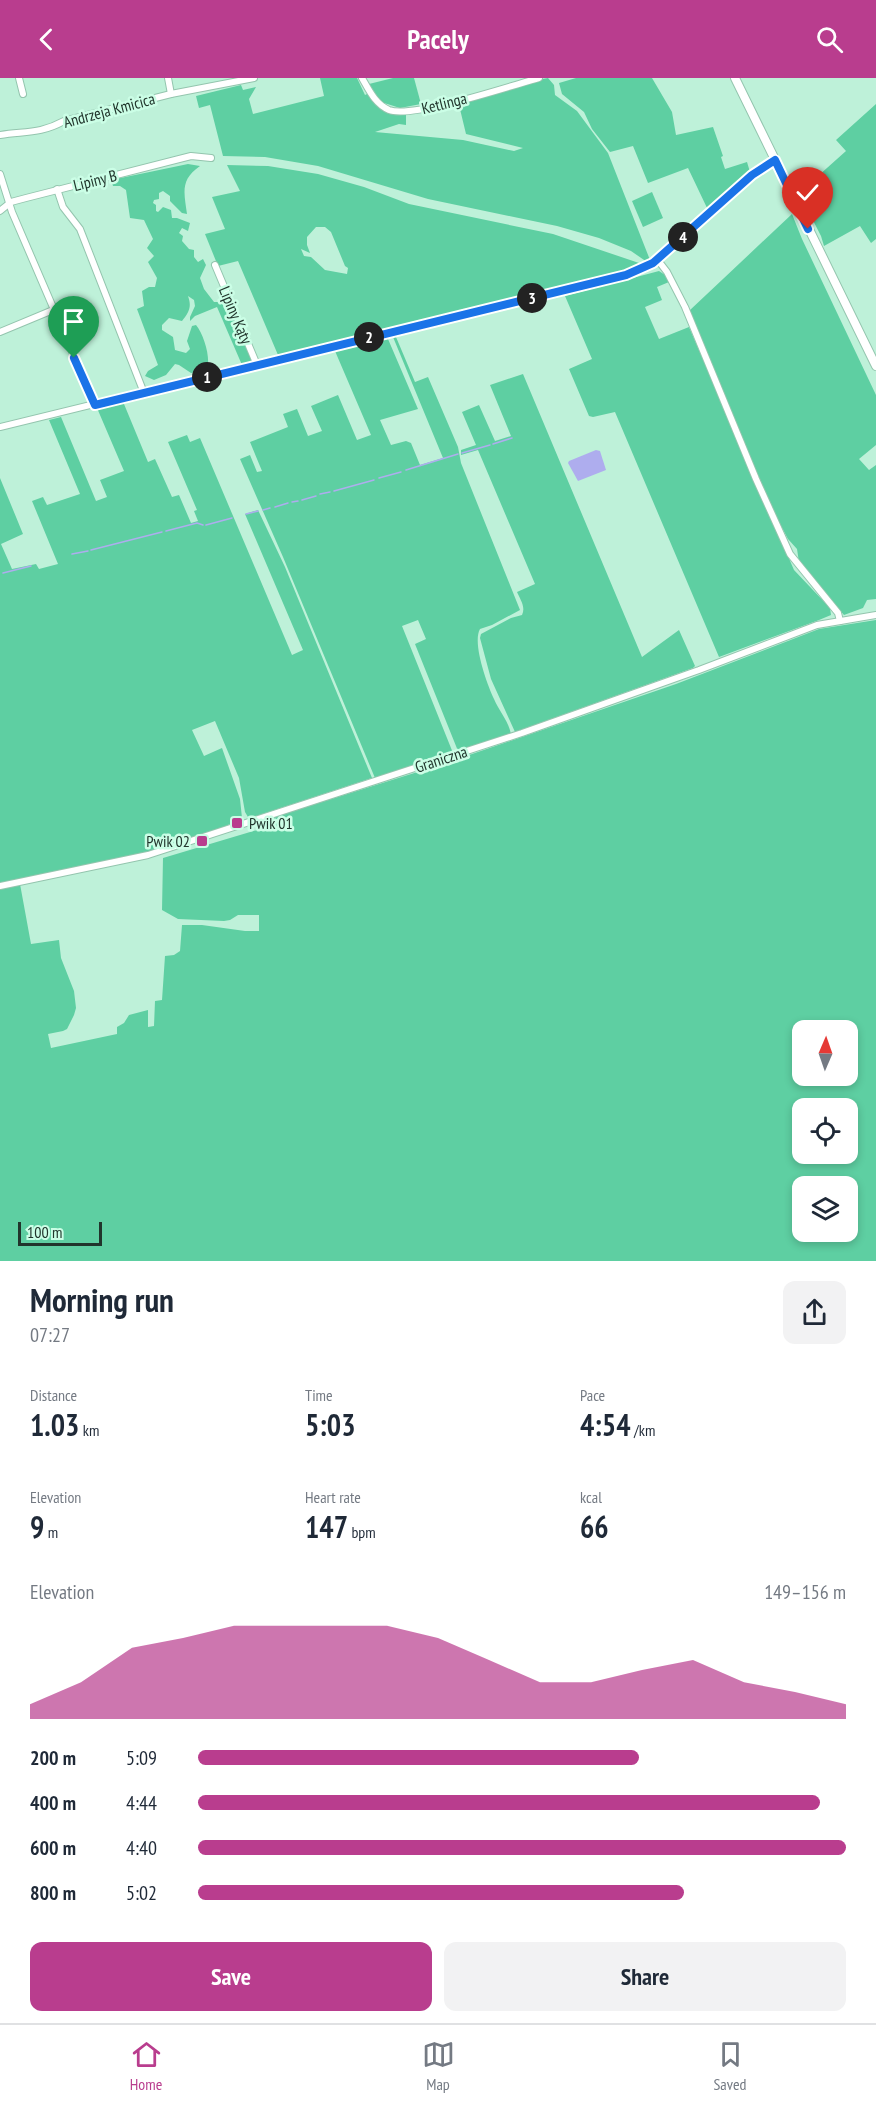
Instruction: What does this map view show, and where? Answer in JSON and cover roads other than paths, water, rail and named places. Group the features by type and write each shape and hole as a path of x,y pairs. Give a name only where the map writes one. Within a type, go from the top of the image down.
{"street":[{"path":"19,78 22,94"},
{"path":"168,78 171,94"},
{"name":"Andrzeja Kmicica","path":"0,135 38,132 64,121 171,94 254,78"},
{"name":"Ketlinga","path":"362,78 380,104 399,112 424,109 539,78"},
{"path":"735,78 876,366"},
{"name":"Lipiny B","path":"11,202 191,156 211,158"},
{"name":"Lipiny Kąty","path":"0,428 639,271 657,259 752,175 775,160"},
{"path":"0,174 11,202 12,212 95,405"},
{"path":"57,189 63,207 80,229 144,393"},
{"path":"0,211 11,202"},
{"path":"657,259 667,272 685,307 756,479 790,554 838,613 840,621"},
{"name":"Lipiny Kąty","path":"214,264 257,365"},
{"path":"0,332 53,310"},
{"name":"Graniczna","path":"0,886 148,855 514,735 813,627 876,615"}],"water":[{"path":"596,450 600,451 606,470 578,481 569,461"}],"waterway":[{"path":"493,444 512,438"},
{"path":"462,453 490,445"},
{"path":"406,470 458,454"},
{"path":"379,478 401,472"},
{"path":"334,491 374,480"},
{"path":"320,494 330,492"},
{"path":"302,500 316,496"},
{"path":"292,502 298,501"},
{"path":"275,507 288,503"},
{"path":"263,510 270,508"},
{"path":"246,514 258,511"},
{"path":"206,525 232,518"},
{"path":"166,531 197,523 203,525"},
{"path":"91,550 162,532"},
{"path":"72,554 88,551"},
{"path":"3,573 31,566"}],"place":[{"name":"Pwik 01","path":"237,823"},
{"name":"Pwik 02","path":"202,841"}]}
